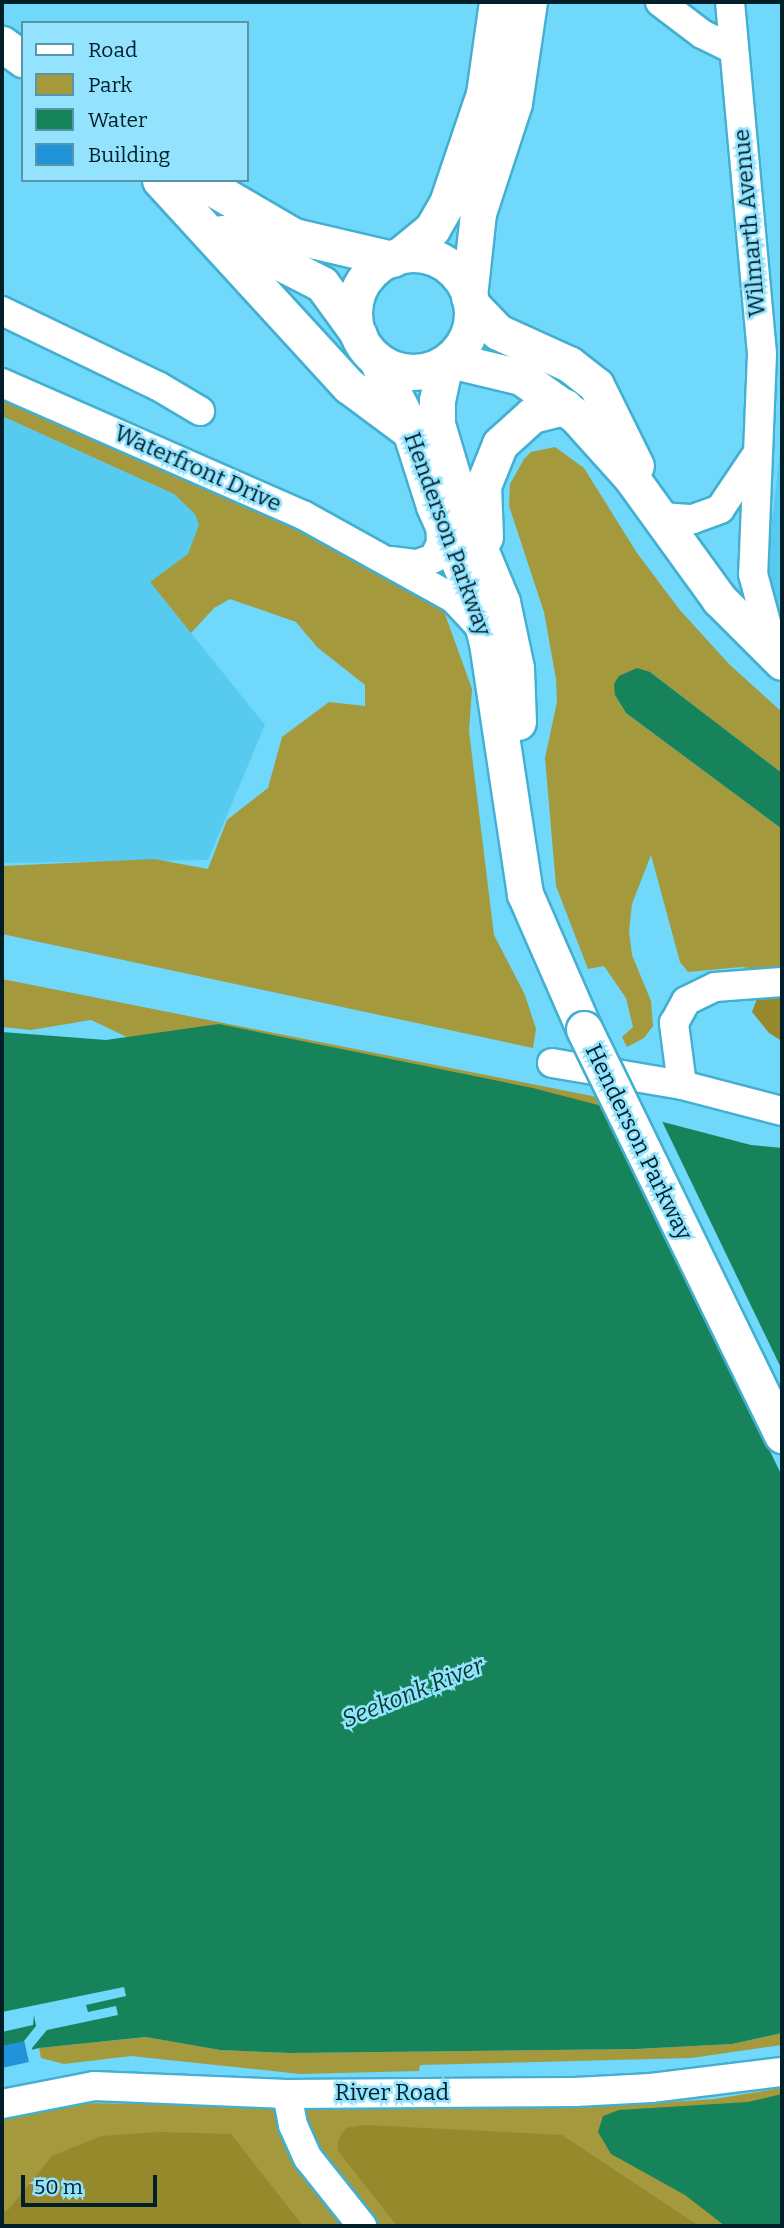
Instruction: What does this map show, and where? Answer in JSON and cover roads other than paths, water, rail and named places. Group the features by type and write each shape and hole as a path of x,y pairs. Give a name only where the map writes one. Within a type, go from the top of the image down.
{"main road":[{"name":"Henderson Parkway","path":"497,2 486,86 447,203 432,229 395,258 371,272 360,288 355,313 368,347 412,433 440,519 472,590 484,633 516,841 531,915 782,1436"},
{"name":"Henderson Parkway","path":"516,841 516,668 491,572 460,501 437,424 437,400 447,362 468,334 478,213 514,103 529,2"},
{"path":"2,44 21,58"},
{"path":"163,182 237,243 322,284 368,347 413,372 447,362 521,377 565,407 604,445 661,517 719,599 779,659"},
{"path":"163,182 349,386 412,433"},
{"path":"201,182 244,212 294,236 395,258 427,256 445,264 461,279 470,301 498,332 561,360 596,385 661,517"},
{"path":"491,572 482,501 494,454 522,421 541,411 565,407"}],"street":[{"path":"660,2 702,34 733,49"},
{"name":"Wilmarth Avenue","path":"730,2 762,354 753,574 779,659"},
{"path":"2,311 158,386 200,411"},
{"name":"Waterfront Drive","path":"2,383 275,501 391,561 453,598 484,633"},
{"name":"Wilmarth Avenue","path":"661,517 693,519 720,509 746,477 759,445"},
{"name":"Waterfront Drive","path":"391,561 417,564 434,558 441,543 440,519"},
{"path":"682,1086 674,1023 686,1000 715,987 782,982"},
{"path":"552,1063 682,1086 782,1111"},
{"name":"River Road","path":"2,2104 94,2086 287,2094 626,2090 782,2071"},
{"path":"287,2094 303,2149 362,2226"}],"water":[{"path":"637,668 650,672 782,773 782,829 626,713 615,695 614,684 619,676"},
{"name":"Seekonk River","path":"219,1024 533,1088 751,1145 782,1148 782,2033 732,2044 636,2049 290,2053 220,2050 146,2037 39,2048 2,2058 2,1032 106,1040"},
{"path":"782,2094 782,2226 725,2226 685,2195 611,2154 598,2132 603,2116 619,2110 748,2102"}]}
